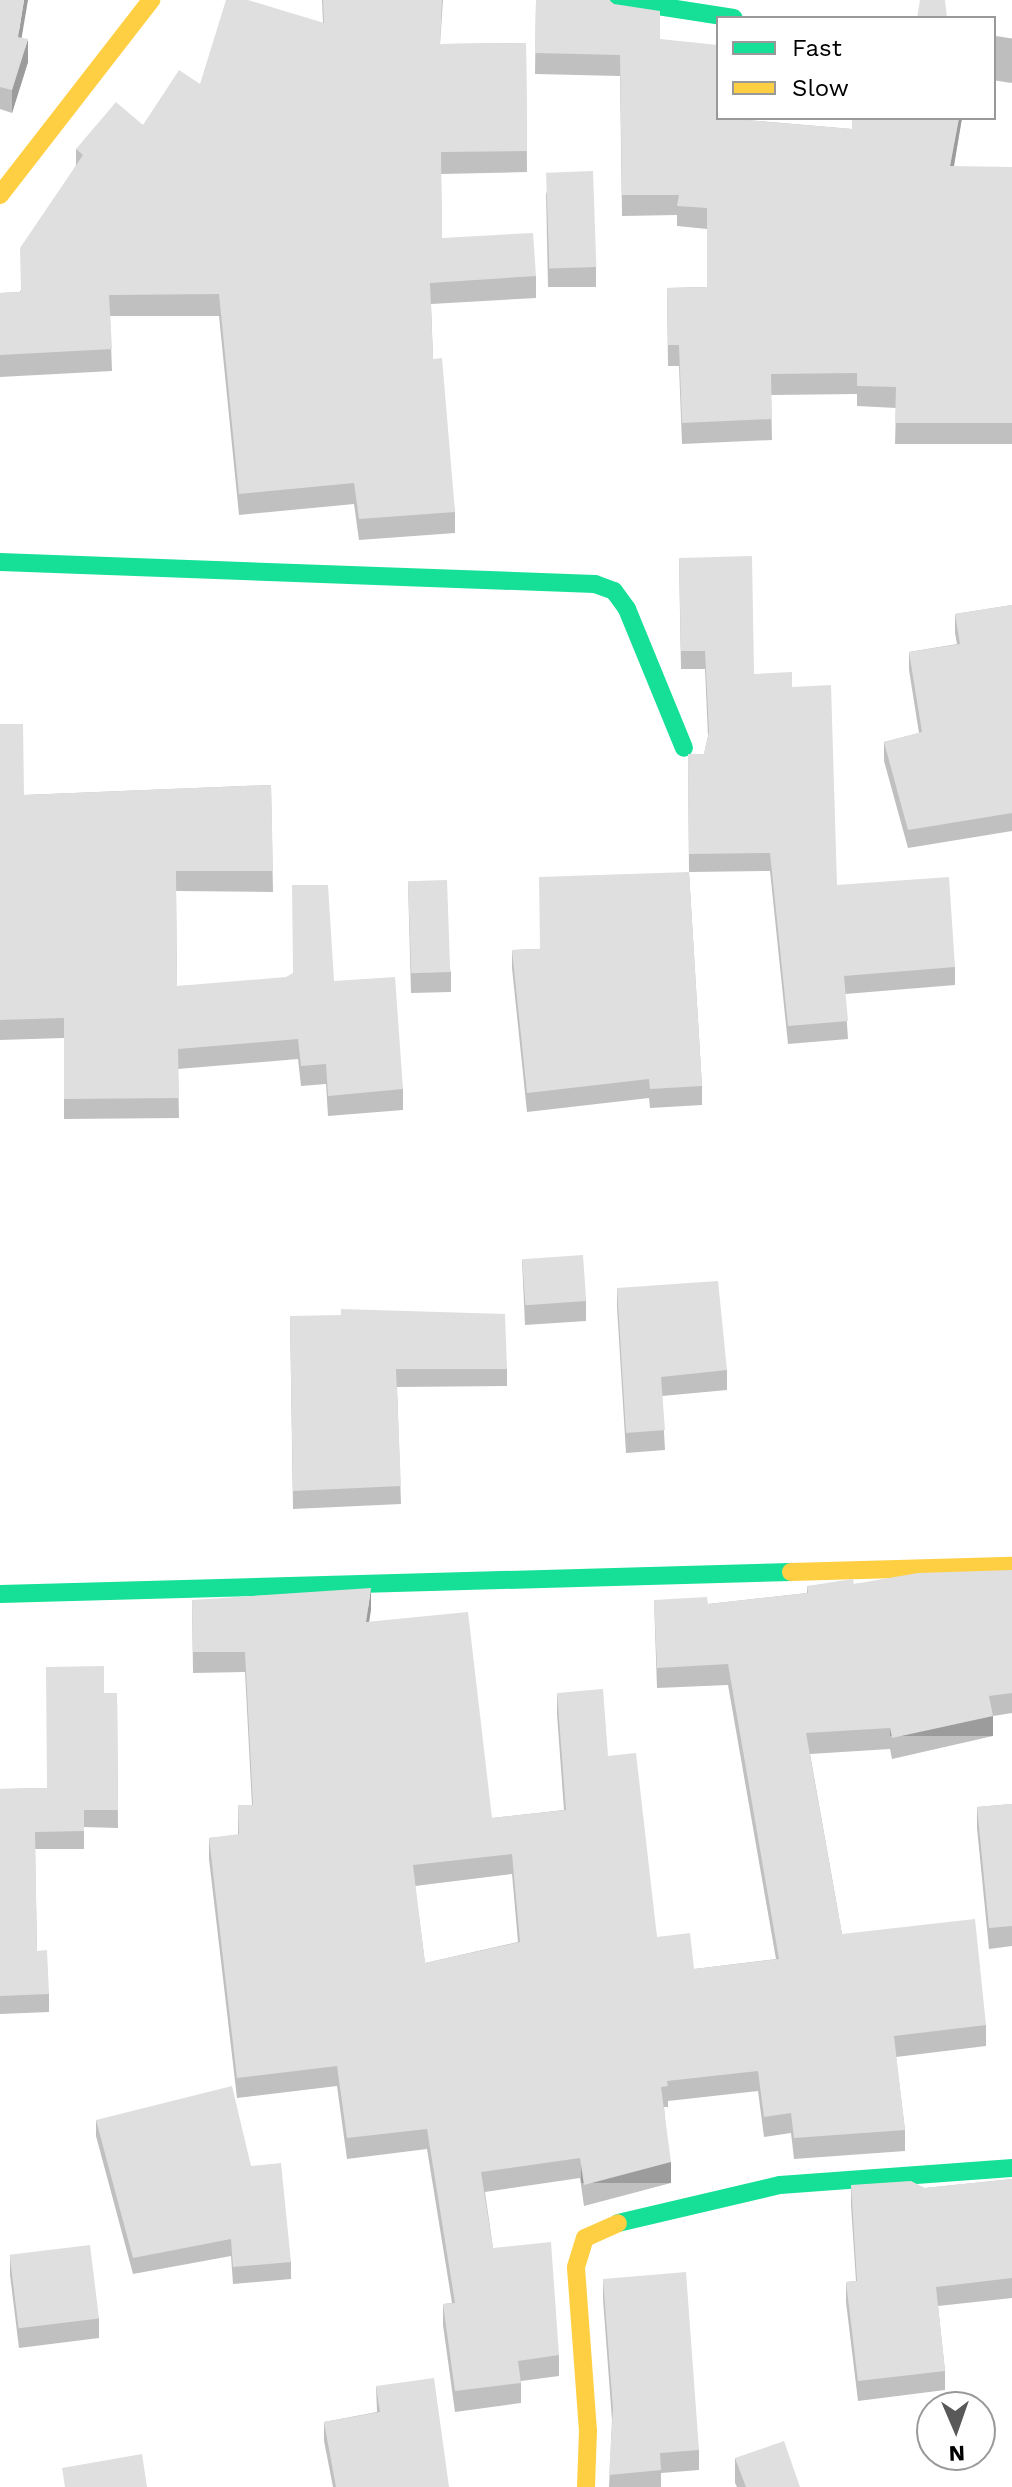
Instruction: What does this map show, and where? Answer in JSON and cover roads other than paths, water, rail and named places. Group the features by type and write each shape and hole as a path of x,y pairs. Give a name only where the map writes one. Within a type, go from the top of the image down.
{"street":[{"path":"0,195 151,0"},
{"path":"619,0 721,16"},
{"path":"0,562 595,584 614,591 627,609 684,748"},
{"path":"0,1594 1012,1566"},
{"path":"586,2487 588,2431 576,2267 585,2238 630,2217 780,2185 1012,2168"}]}
